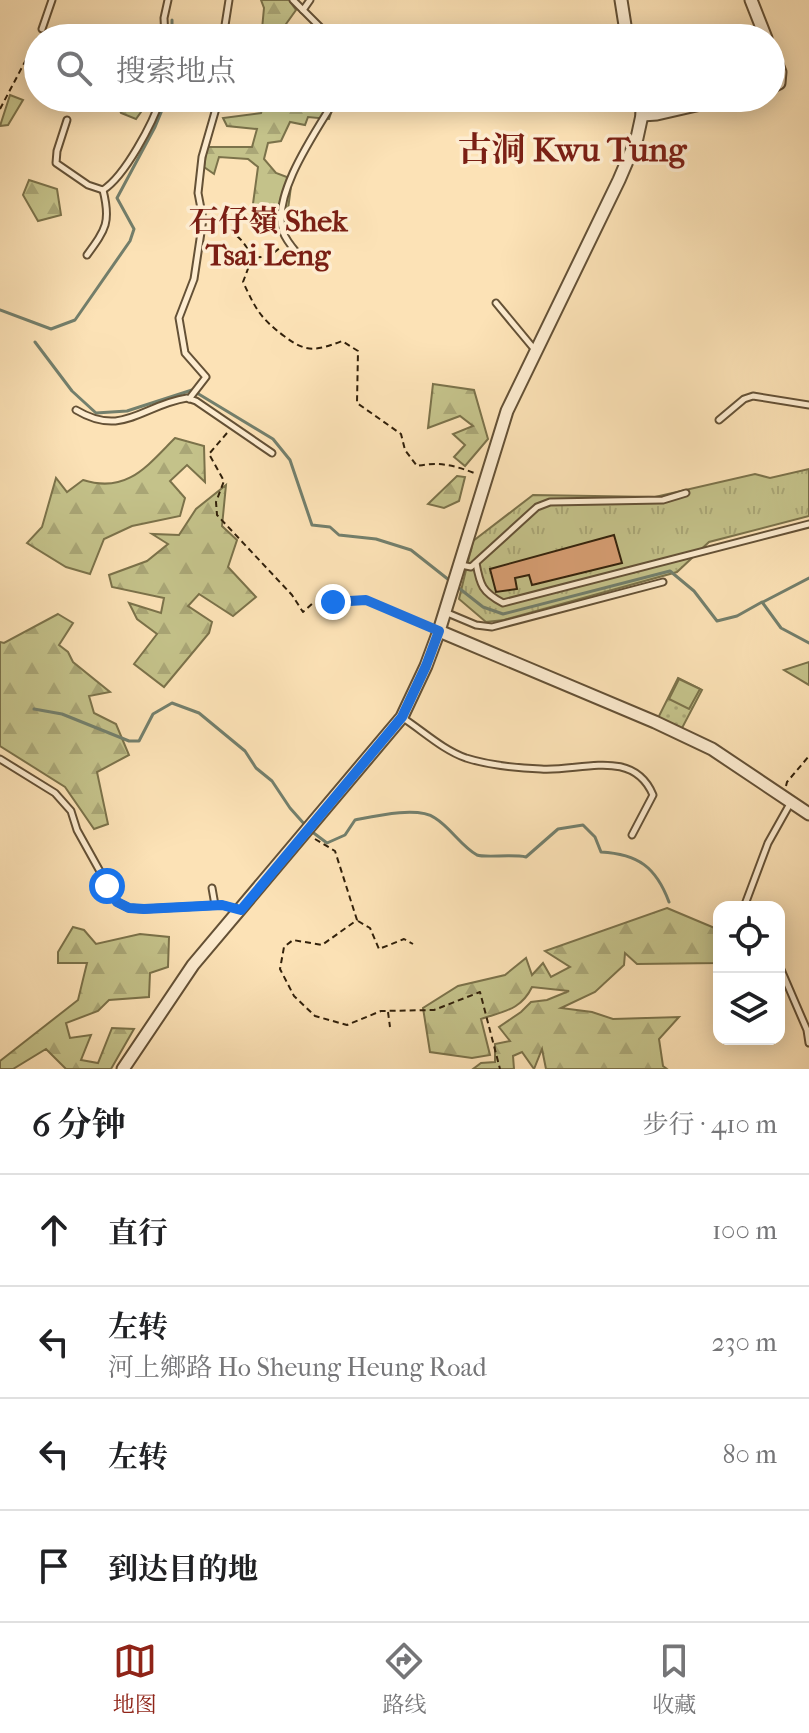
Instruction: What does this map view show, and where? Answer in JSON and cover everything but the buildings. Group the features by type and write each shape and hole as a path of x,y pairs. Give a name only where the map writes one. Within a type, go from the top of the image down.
{"street":[{"path":"621,0 625,24"},
{"path":"751,0 760,24"},
{"path":"123,1069 176,987 402,717 439,631 507,411 619,180 637,138 642,112"},
{"path":"642,115 666,112"},
{"path":"439,631 712,749 809,814"}],"lane":[{"path":"44,24 52,0"},
{"path":"164,24 168,0"},
{"path":"225,24 229,0"},
{"path":"293,0 317,24"},
{"path":"303,10 310,0"},
{"path":"103,190 126,163 155,112"},
{"path":"189,399 206,377 185,353 179,318 194,279 203,219 198,193 202,157 215,112"},
{"path":"297,253 283,230 283,199 294,172 328,112"},
{"path":"67,120 56,163 88,185 103,190"},
{"path":"87,255 107,224 108,210 103,190"},
{"path":"496,303 535,351"},
{"path":"719,420 744,399 753,396 809,405"},
{"path":"76,410 93,419 113,423 180,399 189,399 272,453"},
{"path":"458,564 471,567 537,507 550,502 663,500 686,493"},
{"path":"476,563 479,584 491,597 503,603 809,524"},
{"path":"443,611 476,625 492,627 663,582"},
{"path":"402,717 450,751 472,759 542,769 605,764 625,768 634,773 653,795 632,835"},
{"path":"0,759 55,793 71,811 77,830 117,902 129,908 144,909 215,905 241,910"},
{"path":"746,901 789,799"},
{"path":"212,888 215,905"},
{"path":"782,973 807,1030 809,1043"}],"path":[{"path":"0,109 24,63"},
{"path":"203,219 224,227 245,241 252,258 243,282 261,319 301,349 324,348 342,341 358,351 357,403 401,434 405,450 417,466 449,464 486,478"},
{"path":"252,258 270,256 288,241"},
{"path":"233,426 209,454 224,481 216,502 217,515 292,595 303,612 314,602 366,600 439,631"},
{"path":"789,799 787,782 809,756"},
{"path":"305,834 335,851 357,920 370,928 379,949 404,939 413,944"},
{"path":"357,920 322,945 293,940 284,947 280,969 294,996 315,1016 347,1025 388,1011 434,1010 480,992 500,1069"},
{"path":"388,1011 390,1027"}],"green space":[{"path":"261,0 289,0 296,10 286,24 262,24 264,8"},
{"path":"10,95 23,100 8,125 0,126"},
{"path":"121,112 141,112 136,119"},
{"path":"331,112 329,119 308,117 305,125 290,122 281,141 268,143 264,159 276,173 292,179 287,217 255,214 252,211 258,167 248,159 219,157 214,174 204,167 207,147 252,147 257,129 227,126 223,118 261,113"},
{"path":"29,180 57,189 61,215 38,221 23,195"},
{"path":"433,384 474,390 488,439 465,466 454,457 465,445 453,434 473,426 460,416 428,428"},
{"path":"175,438 204,446 205,482 187,465 170,481 185,498 180,516 132,526 104,539 90,574 66,567 27,543 42,527 56,478 67,492 83,480 112,483 124,480 145,467"},
{"path":"809,469 809,516 709,542 677,572 504,620 486,622 459,599 473,541 533,495 655,497 755,474 770,478"},
{"path":"457,476 465,477 459,501 444,508 428,504"},
{"path":"226,485 222,526 237,540 228,567 256,597 233,616 199,594 188,606 212,622 209,633 164,687 134,664 157,634 137,619 129,603 161,613 164,598 112,587 109,575 147,561 168,544 152,534 179,535 196,509"},
{"path":"58,614 73,623 59,645 68,652 73,662 110,692 89,696 94,713 116,724 129,755 97,772 108,824 94,829 65,787 0,746 0,642 4,643"},
{"path":"809,662 809,685 784,670"},
{"path":"678,678 702,690 681,730 658,718"},
{"path":"679,679 700,689 689,709 669,699"},
{"path":"667,908 713,927 713,963 637,964 625,953 624,965 595,992 561,1008 592,1012 613,1019 679,1017 659,1039 663,1066 667,1069 546,1069 542,1049 534,1069 522,1052 513,1056 514,1069 473,1069 481,1063 495,1062 495,1044 510,1041 499,1027 531,1002 547,1000 569,991 532,987 517,1005 481,1019 490,1055 472,1058 430,1052 423,1008 458,986 505,975 526,958 532,975 543,963 551,977 570,967 545,951"},
{"path":"73,927 84,930 96,944 140,934 169,937 168,967 150,973 149,997 109,1000 98,1011 66,1023 70,1038 91,1035 81,1060 98,1063 112,1028 134,1029 111,1069 66,1069 46,1049 13,1069 0,1069 0,1061 78,1000 87,963 58,963 58,952"}],"waterway":[{"path":"0,310 51,329 75,320 130,241 134,229 117,198 161,112"},
{"path":"35,342 72,391 96,413 127,411 192,390 273,439 290,460 312,525 330,527 339,535 376,539 411,550 449,580"},
{"path":"455,585 483,607 503,614 670,571 694,591 717,621 737,616 762,602 781,628 809,643"},
{"path":"763,602 809,578"},
{"path":"34,709 62,714 129,741 139,741 153,714 172,703 199,713 245,751 306,826"},
{"path":"311,831 327,843 345,835 355,820 396,813 428,814 477,855 526,857 558,829 583,825 595,837 601,852 635,859 652,871 669,902"}],"district":[{"name":"古洞 Kwu Tung","path":"572,150"},
{"name":"石仔嶺 Shek Tsai Leng","path":"268,238"}],"route":[{"path":"107,886 117,902 129,908 222,905 241,910 402,717 439,631 366,600 333,602"}]}
